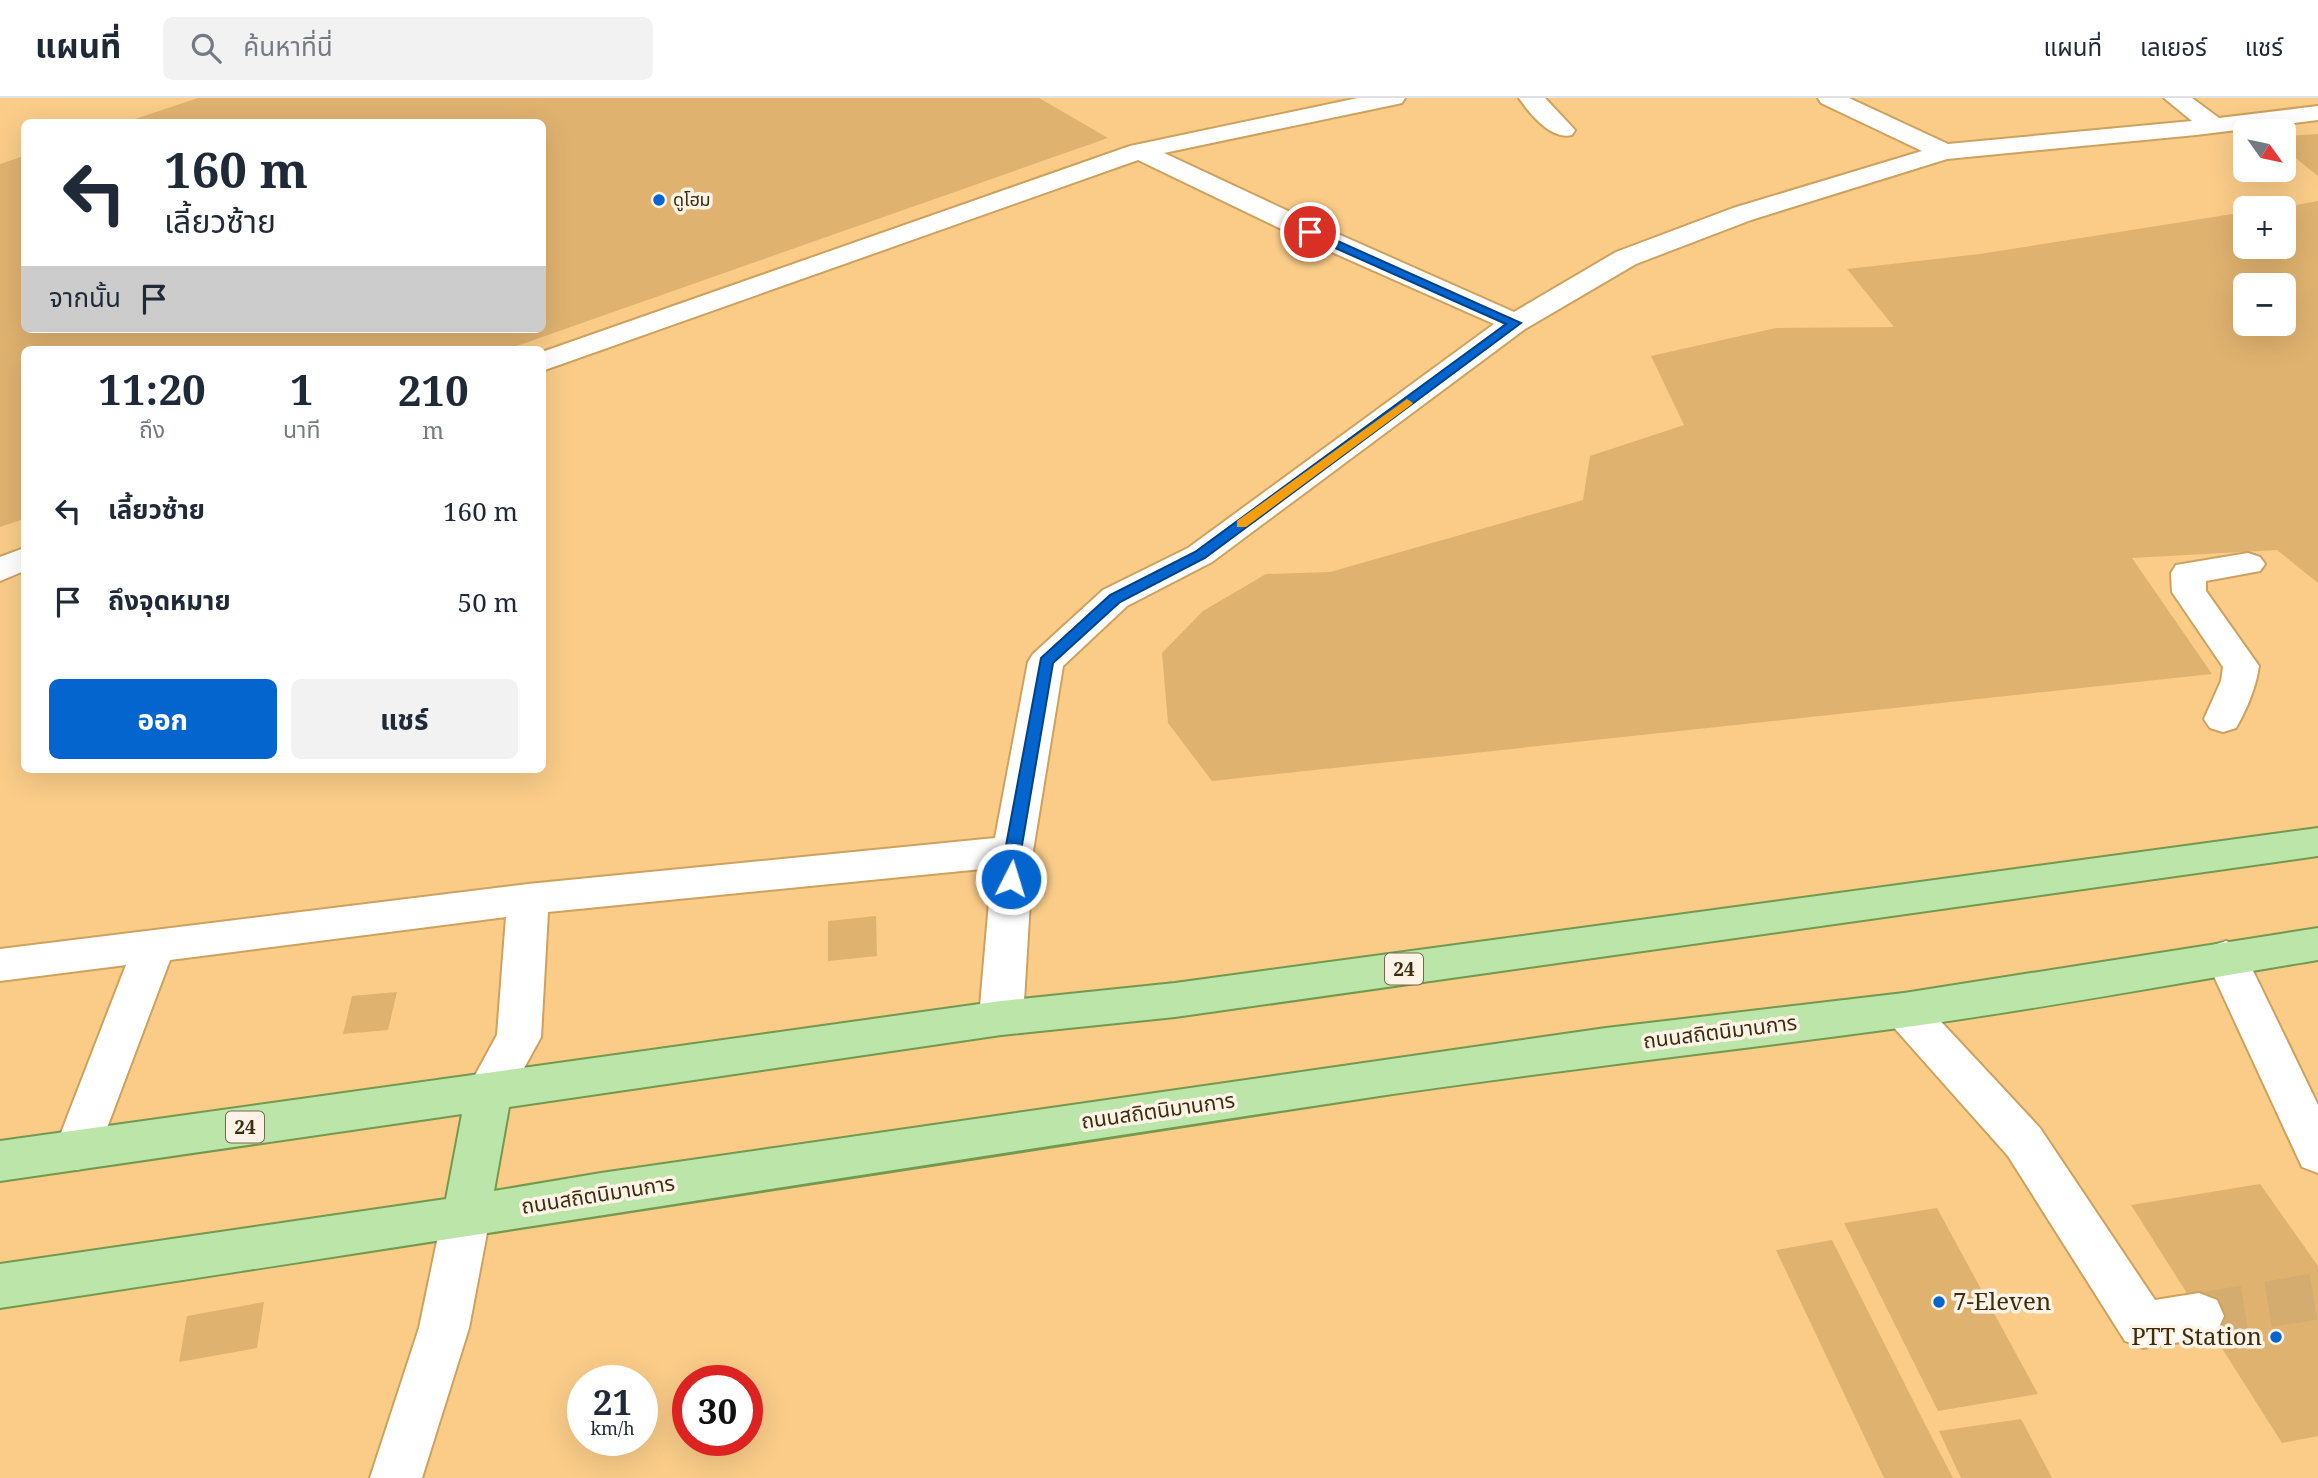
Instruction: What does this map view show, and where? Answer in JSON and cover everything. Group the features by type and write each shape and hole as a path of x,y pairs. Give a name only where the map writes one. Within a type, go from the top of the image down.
{"main road":[{"name":"24","path":"0,1161 1001,1018 1175,1000 2318,842"},
{"name":"ถนนสถิตนิมานการ","path":"0,1286 466,1217 615,1191 1387,1077 1606,1046 1904,1010 2318,944"},
{"path":"466,1217 489,1090"}],"street":[{"path":"546,361 1139,151 1393,98"},
{"path":"1531,98 1563,130"},
{"path":"1830,98 1945,152"},
{"path":"2176,98 2214,126"},
{"path":"1001,1018 1013,851 1046,662 1115,598 1200,555 1515,323 1626,258 1742,214 1945,152 2214,126 2318,113"},
{"path":"1139,151 1310,232 1515,323"},
{"path":"0,570 21,560"},
{"path":"2223,719 2239,681 2241,666 2189,592 2188,573 2248,564"},
{"path":"0,965 528,899 1013,851"},
{"path":"489,1090 519,1037 528,899"},
{"path":"77,1151 154,947"},
{"path":"2226,957 2318,1153"},
{"path":"1904,1010 2024,1142 2143,1325 2199,1316"},
{"path":"396,1478 444,1328 466,1217"}],"building":[{"path":"198,98 1039,98 1108,138 516,346 21,346 21,520 0,527 0,164 21,157 21,333 546,333 546,119 135,119"},
{"path":"2318,134 2318,176 2296,159 2296,135"},
{"path":"2318,201 2318,583 2277,550 2132,558 2212,674 1212,781 1168,723 1162,653 1203,611 1266,574 1330,572 1583,500 1590,456 1684,425 1651,356 1776,328 1894,327 1847,269 1980,254 2233,214 2233,259 2296,259 2296,205"},
{"path":"876,916 877,956 828,961 828,921"},
{"path":"397,992 388,1030 343,1034 352,996"},
{"path":"2260,1184 2318,1266 2318,1436 2282,1443 2131,1205"},
{"path":"1937,1208 2038,1394 1938,1411 1844,1223"},
{"path":"1832,1240 1953,1478 1884,1478 1776,1250"},
{"path":"264,1302 257,1348 179,1362 187,1316"},
{"path":"2021,1419 2052,1478 1961,1478 1939,1431"}],"tunnel":[{"path":"2199,1316 2318,1296"}],"slow traffic":[{"path":"1242,524 1407,403"}],"place":[{"name":"ดูโฮม","path":"659,200"},
{"name":"7-Eleven","path":"1939,1302"},
{"name":"PTT Station","path":"2276,1337"}],"route":[{"path":"1011,879 1013,851 1046,662 1115,598 1200,555 1515,323 1310,232"}]}
